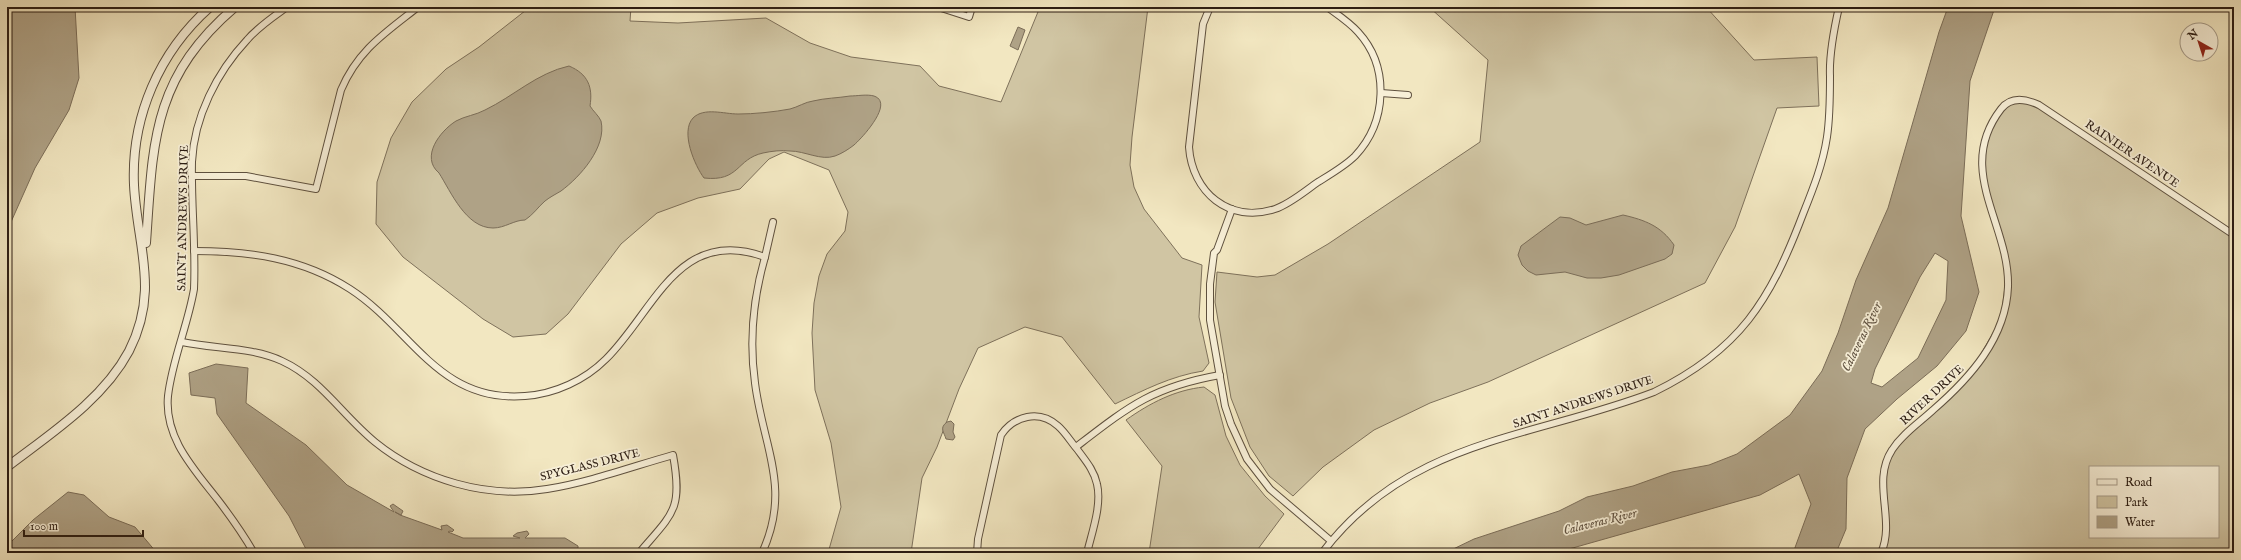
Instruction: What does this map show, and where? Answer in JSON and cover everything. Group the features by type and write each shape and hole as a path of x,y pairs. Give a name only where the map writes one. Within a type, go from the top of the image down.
{"street":[{"path":"145,258 134,185 135,151 140,115 163,64 183,34 210,7"},
{"path":"7,467 77,412 110,378 131,345 143,312 145,292 145,258 155,140 166,97 180,70 198,44 235,7"},
{"name":"SAINT ANDREWS DRIVE","path":"254,553 233,519 186,458 174,435 170,422 168,396 194,289 192,176 198,127 212,91 235,54 247,39 287,7"},
{"path":"192,176 246,176 316,189 341,90 347,76 362,53 373,41 418,7"},
{"path":"938,7 969,17 972,7"},
{"path":"1210,7 1203,24 1189,147 1190,160 1193,171 1205,191 1213,199 1232,209 1253,213 1276,209 1345,164 1354,156 1370,136 1379,111 1381,93 1378,67 1367,43 1349,23 1328,7"},
{"name":"SAINT ANDREWS DRIVE","path":"1322,553 1331,541 1362,509 1397,482 1416,471 1460,451 1654,392 1684,376 1707,360 1740,330 1754,313 1778,276 1819,173 1828,136 1830,63 1839,7"},
{"path":"1381,93 1408,95"},
{"name":"RAINIER AVENUE","path":"2015,100 2027,100 2039,105 2234,235"},
{"name":"RIVER DRIVE","path":"1881,553 1887,535 1882,483 1887,458 1906,433 1966,380 1985,353 2001,319 2006,299 2008,270 2001,236 1985,195 1982,168 1986,142 1993,121 2003,106 2015,100"},
{"path":"1232,209 1214,253 1210,284 1210,320 1231,424 1247,459 1270,489 1331,541"},
{"path":"762,553 773,525 776,492 773,462 755,385 752,358 754,306 773,222"},
{"path":"194,251 226,251 257,254 293,263 318,272 348,288 366,300 398,329 426,360 450,378 477,390 508,396 524,396 552,391 575,382 595,369 615,349 668,279 684,265 694,259 718,252 732,250 764,257"},
{"name":"SPYGLASS DRIVE","path":"182,342 264,355 296,369 323,389 357,426 390,453 424,472 461,485 504,491 546,489 569,485 673,455 678,491 674,509 668,519 639,553"},
{"path":"1076,447 1144,398 1177,384 1220,375"},
{"path":"977,553 978,539 997,444 1005,429 1019,419 1028,416 1045,418 1059,426 1090,466 1097,485 1097,506 1087,553"}],"green space":[{"path":"530,7 631,7 630,21 678,23 766,18 810,43 851,57 920,66 939,86 1001,102 1040,7 1148,7 1130,165 1134,187 1144,209 1182,258 1202,265 1199,317 1209,363 1203,371 1169,380 1115,404 1062,337 1025,327 978,348 959,389 937,447 922,478 911,553 828,553 841,507 831,443 815,390 812,333 814,303 819,276 827,254 845,231 848,212 829,170 784,152 769,159 740,189 698,198 657,213 621,244 568,314 546,334 513,337 483,319 403,257 376,224 377,182 391,138 412,102 446,69 479,47"},
{"path":"1429,7 1706,7 1754,60 1817,57 1819,106 1777,108 1735,227 1705,283 1488,382 1430,403 1374,430 1323,467 1293,496 1269,476 1250,447 1231,398 1215,302 1217,272 1257,277 1275,275 1328,244 1480,142 1488,60"},
{"path":"2022,99 2039,105 2234,235 2234,553 1880,553 1887,535 1882,483 1887,458 1906,433 1966,380 2001,319 2007,270 1982,168 1989,131 2003,106"},
{"path":"1204,387 1215,395 1226,436 1240,465 1265,496 1284,514 1255,553 1149,553 1162,466 1126,420 1163,398 1183,391"}],"water":[{"path":"7,7 75,7 79,78 69,110 35,168 7,231"},
{"name":"Calaveras River","path":"1948,7 1995,7 1970,81 1961,216 1979,292 1966,331 1937,366 1897,399 1865,429 1847,478 1846,529 1836,553 1793,553 1811,504 1799,474 1760,495 1555,553 1445,553 1474,539 1559,511 1587,497 1633,486 1672,472 1709,465 1737,454 1790,415 1822,371 1838,333 1856,280 1888,208 1939,32","holes":["1935,253 1948,261 1946,300 1918,358 1882,387 1871,383 1875,369 1920,277"]},
{"path":"1018,27 1025,30 1018,50 1010,46"},
{"path":"569,66 581,73 588,82 591,93 590,106 601,121 602,131 596,151 584,170 576,178 561,191 545,201 531,216 525,220 517,221 502,227 493,228 483,226 475,222 460,208 434,167 431,160 434,145 444,131 456,121 482,112 536,79 557,69"},
{"path":"850,96 874,96 879,100 881,106 879,113 869,129 852,147 845,151 830,157 819,157 796,151 766,152 747,160 725,177 704,178 700,173 688,140 689,124 693,118 698,115 708,112 751,114 771,112 790,109 807,102"},
{"path":"1623,215 1638,219 1658,228 1674,245 1672,254 1665,259 1619,275 1601,278 1587,278 1565,272 1536,275 1528,271 1522,265 1518,255 1521,246 1560,217 1570,218 1586,225"},
{"path":"216,364 248,368 246,403 306,445 347,485 394,512 390,506 393,504 403,511 401,515 395,512 400,515 442,530 441,526 447,525 454,530 452,532 448,532 463,538 520,538 513,536 517,533 527,531 529,534 525,538 565,538 578,546 578,553 308,553 289,516 217,414 215,398 191,395 189,373"},
{"path":"951,421 954,424 953,432 955,437 953,440 946,439 943,432 943,426 947,422"},
{"path":"68,492 84,495 109,517 135,527 157,553 7,553 7,546 33,520"}]}
